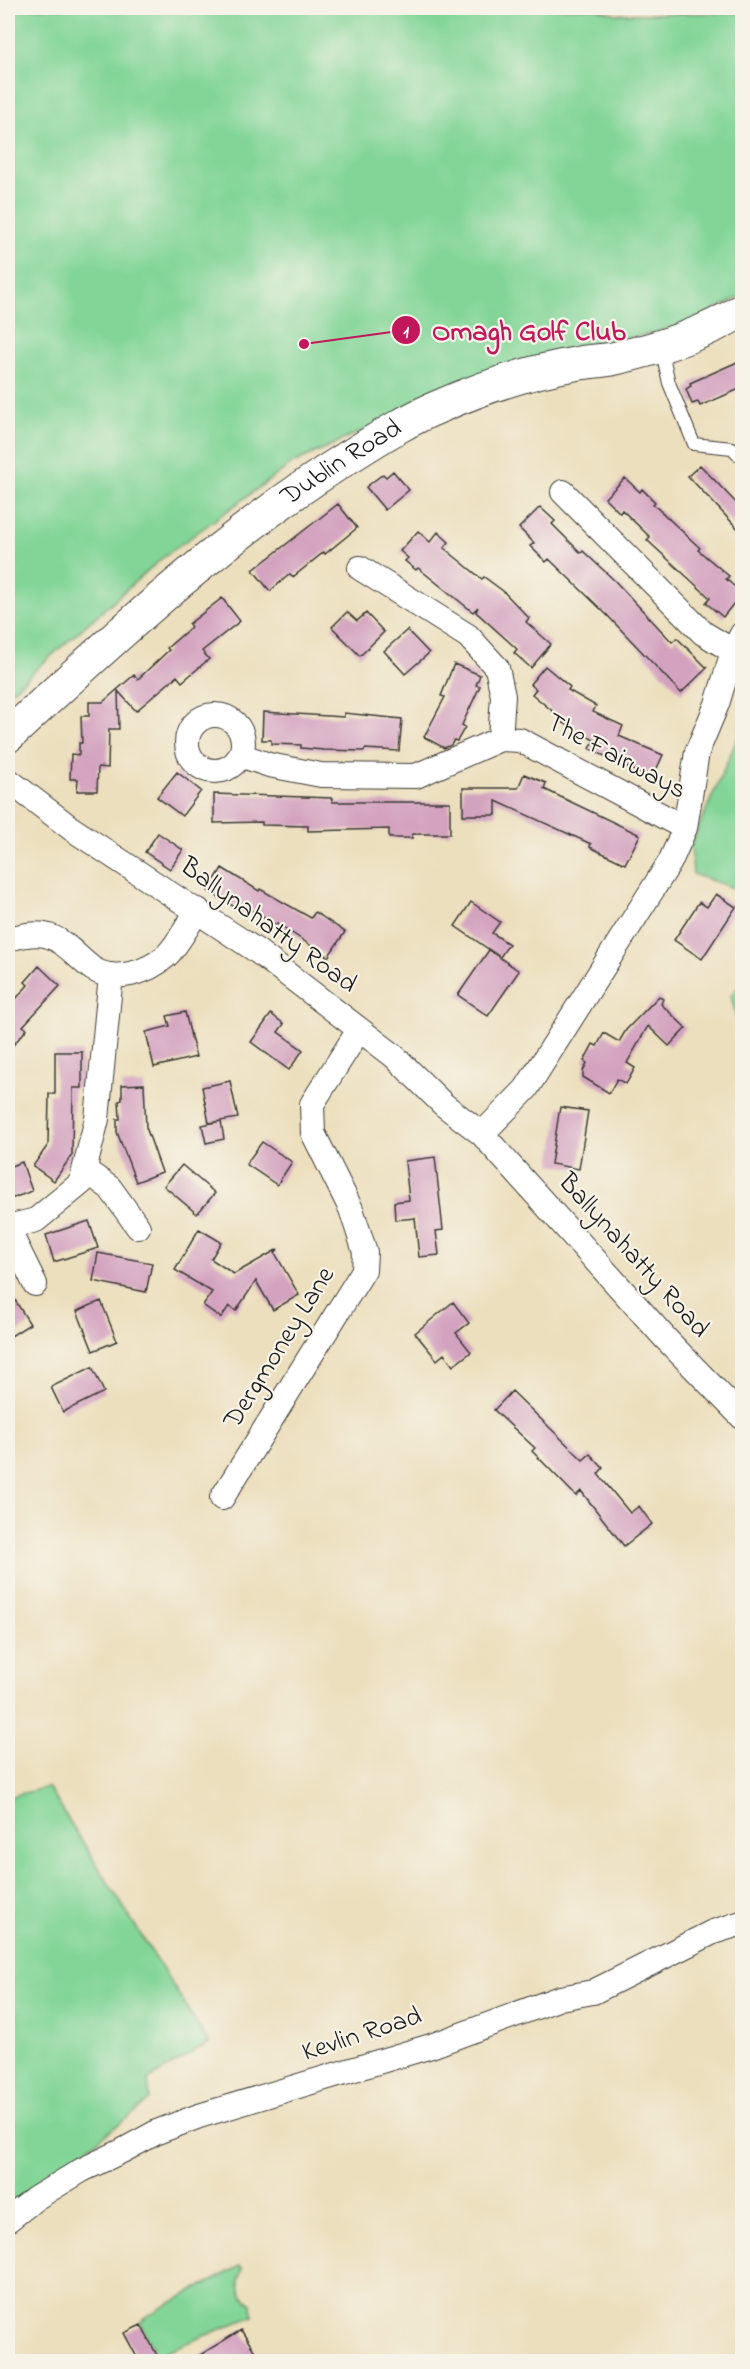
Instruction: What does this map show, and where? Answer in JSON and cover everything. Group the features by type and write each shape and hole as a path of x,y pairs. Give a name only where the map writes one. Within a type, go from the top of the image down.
{"street":[{"name":"Dublin Road","path":"8,736 121,631 215,554 314,479 366,446 436,407 498,384 581,362 610,359 661,346 690,337 742,310"},
{"path":"482,1134 529,1085 670,862 685,828 697,752 717,704 737,643 703,633 563,492"},
{"path":"240,755 269,765 321,775 416,776 500,739 502,696 497,668 468,636 360,568"},
{"name":"The Fairways","path":"500,739 520,740 685,828"},
{"name":"Ballynahatty Road","path":"8,780 72,829 257,951 394,1056 444,1104 482,1134 666,1338 742,1417"},
{"path":"8,939 29,934 48,936 66,945 94,970 111,975 137,974 167,956 198,910"},
{"path":"35,1284 8,1228 36,1220 81,1184 97,1119 111,975"},
{"name":"Dergmoney Lane","path":"222,1498 364,1270 365,1252 351,1209 313,1133 312,1104 359,1030"},
{"path":"84,1170 110,1188 138,1227"},
{"name":"Kevlin Road","path":"8,2220 36,2198 82,2170 157,2132 199,2116 430,2046 560,1998 593,1992 712,1932 742,1923"}],"lane":[{"path":"661,346 669,383 694,444 732,447 742,458"}],"green space":[{"path":"8,8 594,8 616,14 742,13 742,296 690,322 650,334 549,354 373,426 293,463 161,559 8,694"},
{"path":"742,728 742,891 693,874 691,845"},
{"path":"742,983 742,1037 731,996"},
{"path":"48,1787 209,2043 148,2080 150,2099 8,2208 8,1797"},
{"path":"240,2266 243,2269 239,2279 241,2293 252,2304 253,2316 157,2355 140,2323 148,2315"}],"building":[{"path":"742,360 742,388 700,406 698,402 692,404 686,389 691,386 690,383"},
{"path":"700,465 742,509 742,533 688,476"},
{"path":"393,471 409,490 385,510 366,487 383,474 386,477"},
{"path":"625,478 640,492 642,489 655,502 653,504 700,548 698,550 729,576 726,579 742,593 723,617 706,603 710,598 647,540 650,537 622,510 620,513 605,498"},
{"path":"338,504 357,528 325,554 324,552 293,577 290,574 270,591 253,570"},
{"path":"540,507 555,521 552,524 581,553 583,551 615,581 672,642 677,638 707,668 681,693 607,615 549,559 546,562 530,546 534,543 519,528"},
{"path":"418,531 430,542 438,532 449,542 444,548 482,579 484,577 503,591 529,618 526,622 551,644 531,668 514,653 517,649 476,612 478,607 473,612 418,568 416,570 405,561 408,558 400,551"},
{"path":"222,598 240,621 202,651 209,659 182,682 177,676 136,711 118,691 119,729 109,729 108,768 98,767 97,791 77,791 78,779 70,779 71,754 79,755 79,743 82,743 81,716 89,716 89,702 103,702 134,675 138,679 169,650 167,648 191,627 189,624"},
{"path":"347,612 357,621 366,613 384,632 360,656 332,627"},
{"path":"407,630 429,653 405,674 384,651"},
{"path":"454,664 480,675 476,685 480,686 462,725 465,727 457,741 454,740 451,745 444,748 424,737 445,697 441,696"},
{"path":"545,666 570,687 568,690 596,706 593,712 623,726 619,736 663,755 652,779 590,749 594,740 562,722 563,720 532,694 536,689 530,684"},
{"path":"263,712 344,717 344,713 402,719 399,751 324,750 301,748 301,745 271,744 271,740 262,740"},
{"path":"177,772 201,791 182,816 157,797"},
{"path":"524,774 546,783 544,789 640,835 625,864 590,847 591,844 496,801 496,815 463,815 463,788 518,788"},
{"path":"214,794 332,798 332,802 450,802 450,834 412,834 412,838 389,838 389,829 308,831 308,826 262,825 262,822 214,823"},
{"path":"158,833 183,850 170,869 145,852"},
{"path":"222,868 259,891 260,889 311,918 315,912 345,932 328,957 277,923 276,925 244,906 241,911 208,891"},
{"path":"716,894 736,907 702,959 674,940 699,902 707,907"},
{"path":"471,902 500,922 492,933 509,944 500,957 455,926"},
{"path":"489,950 519,971 488,1016 458,995"},
{"path":"39,966 60,986 23,1026 27,1029 8,1051 8,1008 28,985 25,982"},
{"path":"659,996 663,999 661,1004 686,1028 669,1046 648,1026 627,1063 635,1068 626,1084 617,1079 609,1093 583,1077 587,1063 584,1061 593,1044 597,1046 604,1033 619,1042 626,1030"},
{"path":"185,1012 196,1057 154,1067 146,1032 170,1026 167,1016"},
{"path":"271,1014 284,1024 278,1032 303,1050 289,1070 251,1042"},
{"path":"55,1052 82,1052 82,1088 73,1088 72,1155 54,1181 33,1166 48,1145 49,1094 55,1094"},
{"path":"230,1081 238,1118 209,1123 202,1087"},
{"path":"144,1084 146,1127 162,1172 136,1182 117,1132 117,1119 120,1119 119,1101 122,1100 122,1085"},
{"path":"560,1107 588,1111 579,1169 551,1164"},
{"path":"221,1121 224,1139 206,1143 202,1125"},
{"path":"262,1142 292,1162 277,1185 246,1164"},
{"path":"435,1157 443,1230 436,1231 439,1255 419,1257 415,1218 395,1220 394,1202 409,1200 405,1161"},
{"path":"22,1162 32,1191 8,1200 8,1167"},
{"path":"182,1165 215,1193 197,1214 164,1186"},
{"path":"89,1221 98,1248 54,1262 46,1235"},
{"path":"199,1229 221,1242 211,1259 234,1274 278,1249 275,1253 299,1295 273,1310 256,1281 236,1311 229,1306 221,1318 203,1305 212,1292 175,1270"},
{"path":"98,1253 152,1263 146,1292 93,1281"},
{"path":"8,1289 30,1324 8,1338"},
{"path":"101,1301 117,1341 93,1351 77,1311"},
{"path":"453,1302 469,1323 456,1333 471,1352 453,1366 444,1354 437,1360 415,1333"},
{"path":"92,1367 104,1392 63,1412 51,1387"},
{"path":"512,1391 583,1460 590,1454 603,1468 598,1474 630,1513 639,1506 652,1524 624,1546 581,1491 576,1496 532,1451 535,1448 494,1410"},
{"path":"141,2325 160,2361 139,2361 124,2333"},
{"path":"241,2330 261,2361 190,2361"}],"place":[{"name":"Omagh Golf Club","path":"304,344"}]}
